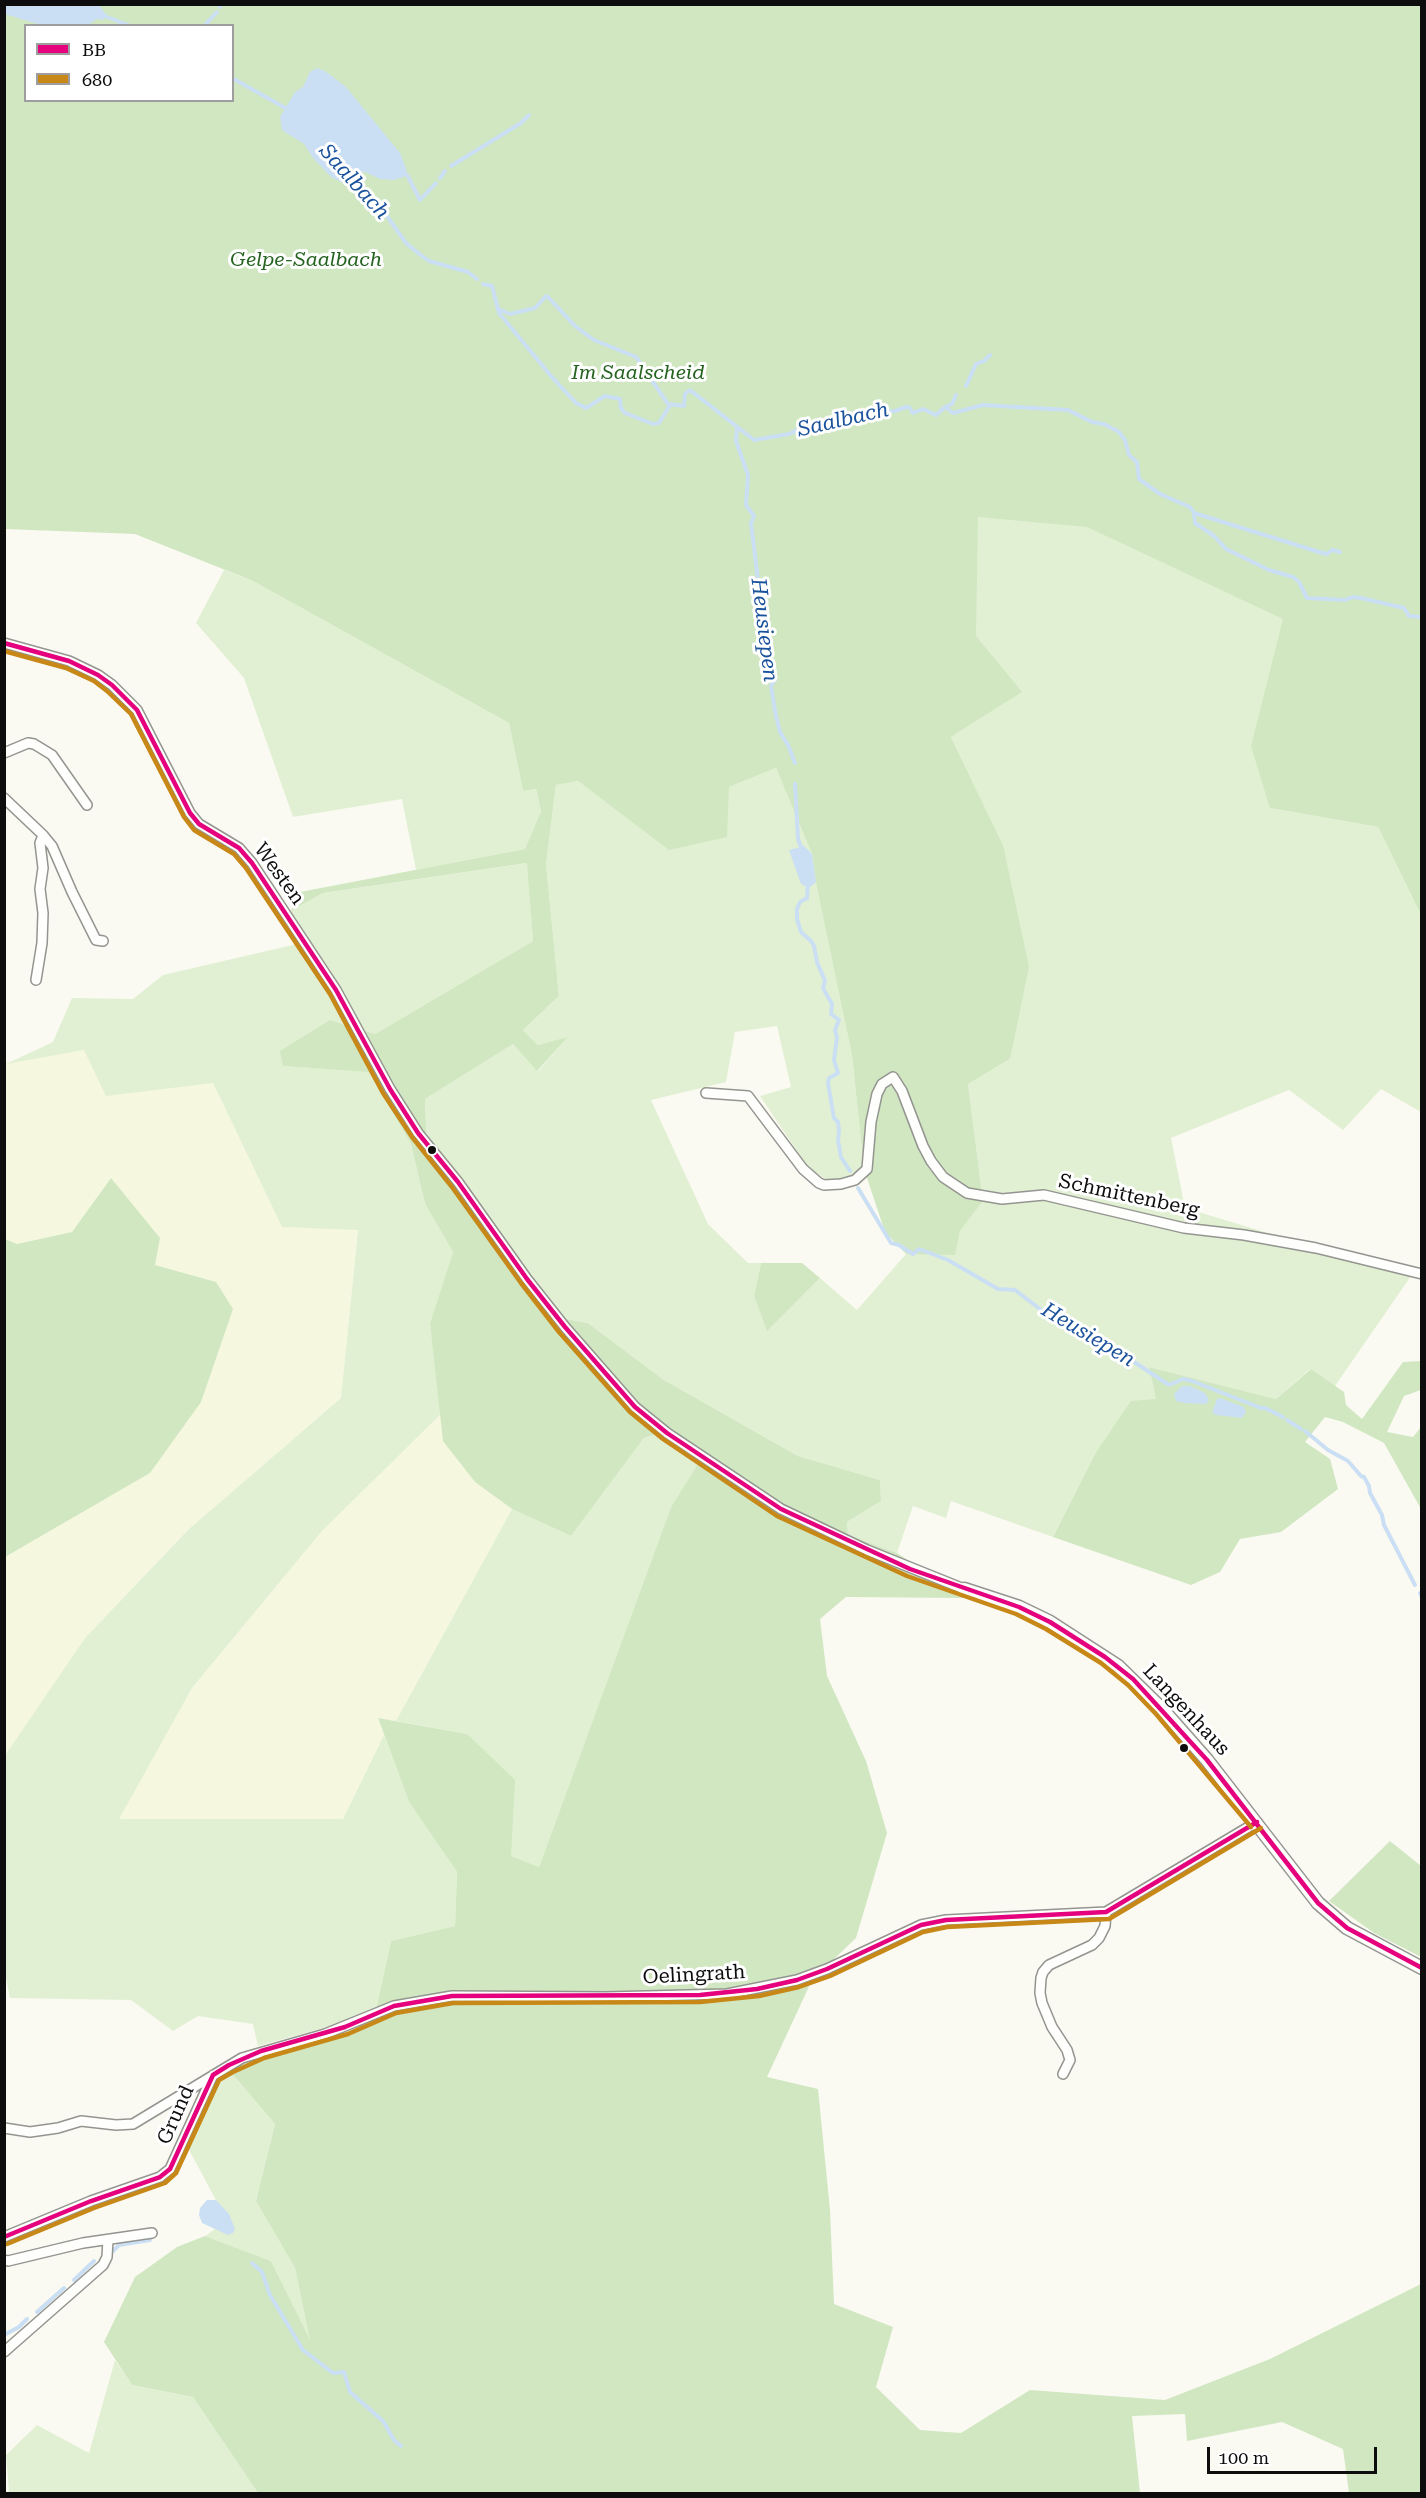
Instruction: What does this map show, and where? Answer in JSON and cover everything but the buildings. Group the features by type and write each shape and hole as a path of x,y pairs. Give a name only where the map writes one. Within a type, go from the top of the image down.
{"street":[{"name":"Westen","path":"4,643 69,661 98,675 133,706 146,726 190,813 198,824 230,841 252,863 336,990 408,1118 446,1166 527,1279 608,1378 641,1412 667,1433 781,1509 867,1550"},
{"path":"4,753 28,742 52,754 87,805"},
{"path":"4,798 52,846 96,940 103,941"},
{"path":"36,980 42,943 43,913 40,889 43,868 40,843 43,836"},
{"name":"Schmittenberg","path":"706,1093 748,1096 803,1169 819,1183 832,1184 855,1180 867,1168 871,1122 877,1094 882,1084 893,1077 902,1091 931,1161 944,1177 967,1193 1002,1199 1044,1195 1184,1228 1244,1235 1316,1248 1422,1274"},
{"name":"Langenhaus","path":"867,1550 1019,1607 1050,1622 1118,1666 1162,1709 1201,1753 1318,1903 1330,1915 1347,1928 1422,1968"},
{"name":"Oelingrath","path":"415,2002 452,1996 606,1997 727,1994 797,1980 827,1969 921,1925 946,1920 1107,1912 1257,1822"},
{"path":"1063,2074 1070,2060 1042,2003 1041,1978 1049,1965 1092,1945 1099,1938 1105,1926 1107,1912"},
{"name":"Grund","path":"4,2237 91,2201 160,2176 170,2169 213,2075 229,2065 251,2055 345,2027 371,2014 415,2002"},
{"path":"4,2128 30,2132 58,2128 81,2121 116,2125 133,2124 213,2075"},
{"path":"4,2260 8,2261 83,2243 152,2233"},
{"path":"4,2352 103,2265 107,2257 108,2240"}],"green space":[{"name":"Gelpe-Saalbach","path":"5,5 24,24 24,102 234,101 1295,518 1270,808 1378,827 1421,915 1421,1112 1381,1089 1343,1130 1289,1090 1171,1138 1185,1208 1411,1276 1335,1386 1310,1369 1276,1399 1149,1367 1156,1399 1095,1454 1053,1537 951,1501 946,1518 913,1506 897,1553 848,1535 847,1522 881,1501 880,1480 798,1456 664,1380 588,1323 543,1315 427,1151 425,1099 513,1044 538,1071 567,1038 538,1045 523,1030 559,996 546,864 556,785 578,781 669,849 729,787 776,768 812,854 852,1055 864,1169 847,1179 825,1179 807,1166 760,1096 791,1087 777,1026 735,1032 726,1082 651,1100 708,1224 748,1263 761,1263 754,1296 767,1330 820,1278 857,1310 906,1254 954,1254 960,1231 983,1201 968,1084 1010,1059 1003,845 951,737 1009,700 56,275"},
{"name":"Im Saalscheid","path":"5,5 1421,5 1421,915 1378,827 1270,808 1251,746 1283,619 1087,527 978,517 976,636 1022,692 951,737 1003,845 1029,967 1010,1059 968,1084 983,1201 960,1231 955,1255 906,1254 885,1232 864,1169 852,1055 812,854 776,768 729,787 727,837 669,850 578,781 556,785 546,864 559,996 523,1030 538,1045 568,1037 537,1071 513,1044 425,1099 427,1151 543,1315 588,1323 664,1380 798,1456 880,1480 881,1501 847,1522 848,1535 897,1553 965,1598 846,1597 820,1619 827,1676 866,1761 887,1833 856,1938 812,1980 767,2077 818,2089 830,2210 834,2304 893,2327 876,2387 920,2430 961,2433 1030,2390 1165,2400 1270,2359 1421,2284 1421,2493 1349,2493 1343,2449 1282,2422 1187,2441 1185,2414 1132,2416 1140,2493 258,2493 193,2397 132,2385 104,2342 135,2277 177,2247 205,2236 271,2261 310,2340 295,2268 256,2201 275,2124 229,2070 261,2057 337,2037 374,2019 391,1941 455,1926 457,1872 409,1802 378,1718 467,1734 515,1780 511,1856 539,1867 671,1507 699,1462 659,1433 644,1438 571,1536 512,1509 475,1482 443,1441 430,1323 453,1252 425,1204 411,1144 369,1072 283,1066 280,1051 330,1020 375,1034 533,941 527,863 323,893 291,911 300,892 525,849 541,811 536,789 523,791 509,723 253,581 135,534 5,529"},
{"path":"224,570 253,581 509,723 523,791 536,789 541,811 525,849 416,870 402,799 293,817 244,678 196,623"},
{"path":"528,863 533,941 375,1034 330,1020 284,1066 369,1071 411,1144 425,1204 453,1252 430,1323 442,1413 322,1531 192,1688 119,1819 343,1819 384,1735 409,1802 457,1872 455,1926 391,1941 377,2006 327,2027 258,2046 253,2024 198,2016 173,2031 131,2000 10,1998 4,1968 4,1757 85,1638 189,1529 341,1398 358,1230 282,1227 213,1083 106,1096 84,1050 6,1064 53,1042 72,998 133,999 163,975 310,941 291,911 323,893"},
{"path":"84,1050 213,1083 282,1227 358,1229 341,1398 189,1529 85,1638 5,1757 5,1557 150,1473 216,1282 155,1265 111,1178 72,1232 17,1244 5,1239 5,1063"},
{"path":"111,1178 160,1238 155,1265 216,1282 233,1309 201,1402 150,1473 5,1557 5,1239 17,1244 72,1232"},
{"path":"761,1263 802,1263 820,1278 767,1331 754,1296"},
{"path":"1421,1361 1421,1390 1404,1396 1387,1432 1413,1437 1421,1427 1421,1509 1384,1443 1343,1422 1325,1417 1305,1442 1330,1459 1338,1489 1281,1532 1240,1539 1220,1572 1191,1585 1053,1537 1095,1454 1131,1401 1156,1399 1149,1367 1276,1399 1311,1369 1344,1392 1346,1405 1362,1419 1403,1362"},
{"path":"442,1413 444,1441 475,1482 512,1509 396,1721 378,1719 384,1735 343,1819 118,1819 192,1688 322,1531"},
{"path":"658,1433 699,1462 671,1507 539,1867 511,1856 467,1734 396,1721 512,1509 571,1536 644,1438"},
{"path":"1390,1841 1421,1866 1421,1957 1374,1933 1329,1901"},
{"path":"229,2070 275,2124 256,2201 295,2268 311,2343 271,2261 205,2236 227,2221 186,2144 214,2080"},
{"path":"115,2360 132,2385 193,2397 258,2493 5,2494 9,2491 6,2455 37,2425 89,2453"}],"water":[{"path":"4,5 99,5 106,14 104,20 97,19 90,24 38,24 5,14"},
{"path":"317,68 325,71 346,87 400,153 407,175 394,180 380,179 360,172 352,174 349,181 343,183 331,177 313,158 304,144 282,130 280,117 295,92 303,87 310,72"},
{"path":"804,846 812,854 816,882 809,888 801,884 789,850"},
{"path":"1182,1386 1190,1386 1205,1393 1209,1400 1206,1404 1176,1401 1174,1394"},
{"path":"1220,1398 1244,1407 1246,1412 1242,1418 1216,1415 1212,1412 1217,1399"},
{"path":"207,2200 216,2200 229,2214 235,2229 233,2233 228,2235 202,2223 199,2215 200,2208"}],"waterway":[{"path":"206,24 217,12"},
{"name":"Saalbach","path":"100,14 125,24"},
{"name":"Saalbach","path":"234,79 289,110"},
{"path":"451,166 521,123 529,115"},
{"path":"440,178 445,171"},
{"path":"407,175 420,200 436,183"},
{"name":"Saalbach","path":"347,177 370,202 382,209 406,243 418,253 429,261 468,272 477,279"},
{"name":"Saalbach","path":"483,284 492,286 498,309 510,314 535,308 546,296 575,326 594,340 636,357 668,404 684,406 685,394 690,390 754,440 906,407 909,407 913,413 923,409 936,415 945,407 953,413 983,405 1068,410 1119,432 1125,440 1129,455 1137,462 1139,479 1160,494 1190,507 1194,513 1195,523 1214,536 1226,549 1269,570 1293,577 1299,582 1307,598 1345,600 1353,597 1361,598 1404,608 1409,616 1422,617"},
{"path":"498,309 551,376 576,403 586,408 605,396 620,399 621,408 625,413 653,424 659,423 670,405"},
{"path":"966,386 976,364 984,361 990,355"},
{"path":"945,407 952,404 956,395"},
{"name":"Heusiepen","path":"737,427 736,441 748,475 746,505 754,516 751,523 759,588 766,609 760,621 760,632 775,680 771,686 780,732 795,763"},
{"path":"1194,513 1319,552 1327,554 1332,550 1340,552"},
{"name":"Heusiepen","path":"795,784 798,839 803,852"},
{"name":"Heusiepen","path":"808,883 807,898 800,902 797,919 801,932 814,946 817,962 825,981 823,988 832,1004 831,1014 839,1020 835,1030 837,1037 834,1060 838,1073 829,1078 828,1083 834,1118 838,1122 841,1157 850,1171"},
{"name":"Heusiepen","path":"858,1188 891,1243 913,1254 919,1249 948,1260 998,1289 1015,1290 1044,1312 1056,1316 1060,1322 1113,1348 1169,1385 1183,1379 1192,1381 1283,1417"},
{"name":"Heusiepen","path":"1287,1420 1301,1429"},
{"name":"Heusiepen","path":"1305,1431 1328,1450 1348,1461 1364,1477 1382,1515 1384,1525 1415,1585"},
{"name":"Heusiepen","path":"1420,1593 1422,1597"},
{"path":"111,2253 119,2245 150,2240"},
{"path":"74,2280 94,2261"},
{"path":"252,2263 262,2272 270,2295 303,2350 333,2373 344,2372 350,2392 383,2421 394,2440 401,2446"},
{"path":"37,2312 64,2288"},
{"path":"4,2335 19,2327 27,2319"}],"transit line":[{"name":"BB","path":"4,643 69,661 98,675 112,685 137,710 190,813 199,824 239,848 252,863 336,990 390,1089 418,1133 458,1182 527,1279 565,1327 635,1407 667,1433 781,1509 910,1569 1019,1607 1050,1622 1105,1657 1133,1679 1207,1760 1318,1903 1347,1928 1422,1968"},
{"name":"680","path":"4,651 66,668 94,681 131,714 184,817 194,830 234,854 246,868 330,994 383,1093 412,1137 452,1187 559,1332 630,1412 663,1439 777,1516 907,1576 1016,1614 1046,1629 1101,1663 1128,1685 1156,1714 1251,1827"},
{"name":"BB","path":"4,2237 91,2201 160,2177 170,2169 213,2075 229,2065 261,2051 345,2027 394,2006 452,1996 700,1995 757,1989 797,1980 827,1969 921,1925 946,1920 1106,1912 1257,1822"},
{"name":"680","path":"7,2244 94,2208 165,2183 176,2173 219,2080 264,2058 348,2034 396,2013 453,2003 700,2002 759,1996 799,1987 830,1976 923,1932 947,1927 1109,1919 1261,1828"}]}
